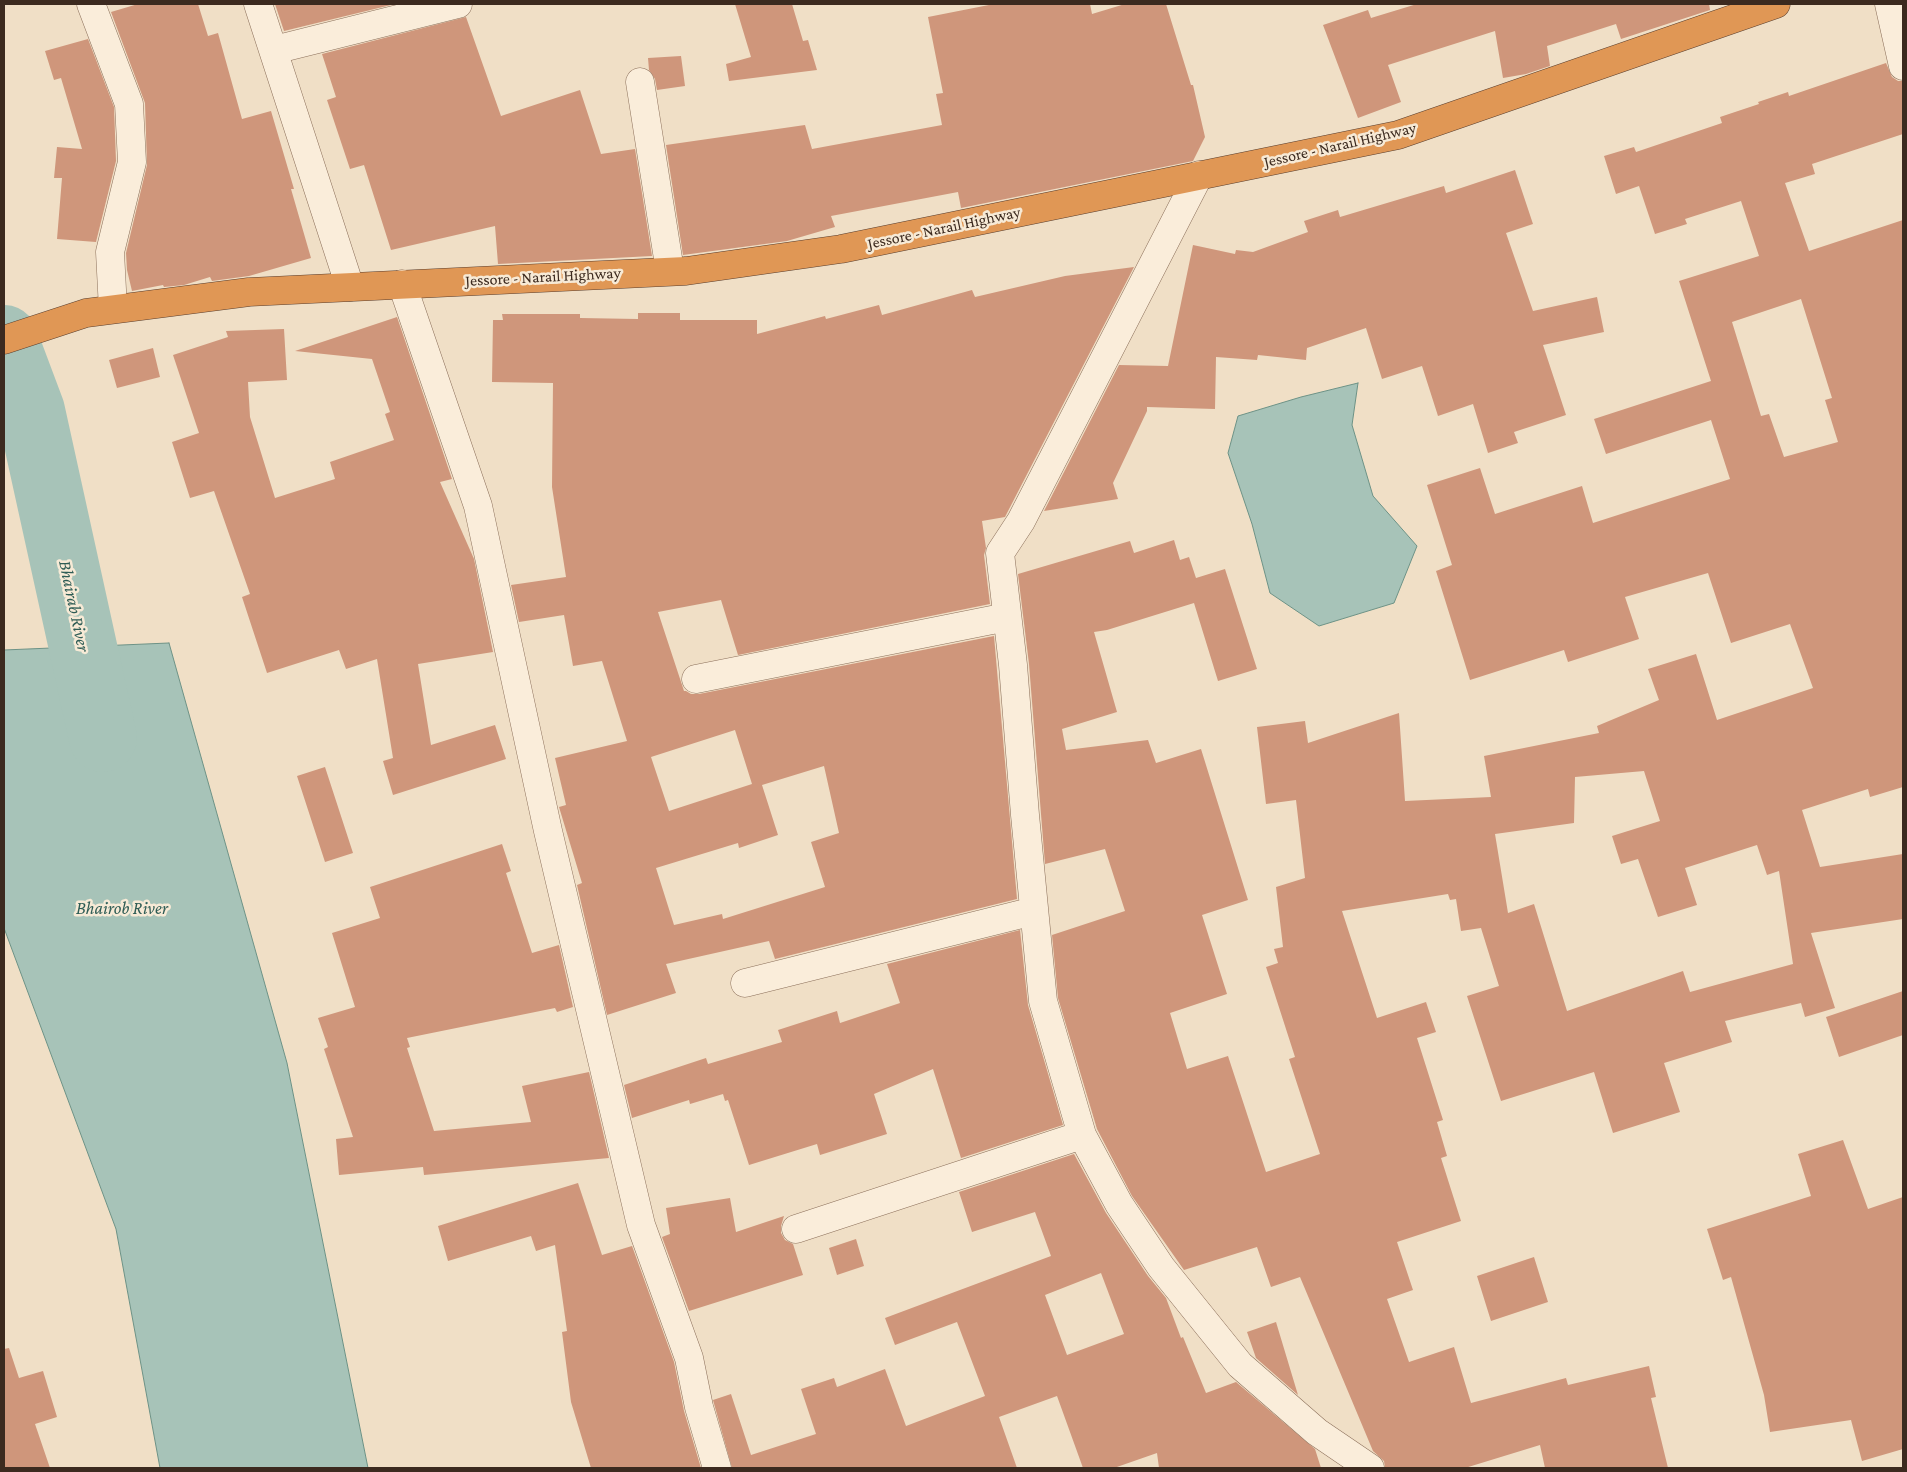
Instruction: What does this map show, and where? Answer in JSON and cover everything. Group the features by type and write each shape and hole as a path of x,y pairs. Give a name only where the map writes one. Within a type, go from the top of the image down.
{"highway":[{"name":"Jessore - Narail Highway","path":"4,340 86,313 248,292 670,271 841,249 1398,134 1776,4"}],"street":[{"path":"91,4 129,104 132,162 110,252 113,309"},
{"path":"258,4 350,287"},
{"path":"274,50 458,4"},
{"path":"1890,4 1903,66"},
{"path":"640,82 670,271"},
{"path":"1199,175 1021,521 1000,553 1013,665 1024,815 1043,1001 1082,1135 1119,1204 1161,1267 1240,1365 1317,1432 1370,1468"},
{"path":"402,284 478,506 548,831 642,1225 689,1358 699,1407 717,1468"},
{"path":"696,679 1008,617"},
{"path":"745,983 1034,911"},
{"path":"796,1229 1082,1135"}],"water":[{"path":"1358,383 1352,425 1373,496 1417,546 1394,603 1319,626 1270,593 1252,524 1228,453 1238,416 1301,397"},
{"name":"Bhairob River","path":"169,643 287,1063 368,1468 160,1468 116,1229 4,928 4,650"}],"building":[{"path":"138,4 198,4 208,36 218,33 242,119 271,111 294,189 291,189 311,258 249,276 212,281 210,277 184,285 164,287 163,285 132,291 127,270 126,253 147,165 145,103 111,12"},
{"path":"275,4 395,4 284,31"},
{"path":"735,4 792,4 803,41 808,40 817,70 729,81 726,64 751,57"},
{"path":"994,4 1090,4 1092,14 1125,4 1166,4 1191,85 1193,85 1205,137 1193,161 961,208 958,192 831,216 835,227 787,241 683,255 666,145 805,125 812,149 942,125 936,94 943,93 928,17"},
{"path":"1417,4 1709,4 1710,10 1621,39 1616,24 1547,46 1550,66 1526,74 1503,78 1495,31 1388,65 1401,102 1358,118 1323,25 1368,10 1371,18"},
{"path":"466,17 501,116 580,90 601,154 635,149 652,256 498,264 495,226 391,250 364,165 350,169 327,100 336,97 322,54"},
{"path":"88,39 114,107 116,161 96,242 57,239 62,178 54,178 57,147 82,149 61,78 54,80 45,51"},
{"path":"681,56 685,86 657,90 655,79 649,70 648,58"},
{"path":"1886,63 1892,77 1898,81 1903,81 1903,134 1812,164 1815,174 1785,183 1809,251 1903,220 1903,787 1870,797 1868,789 1802,810 1820,867 1903,854 1903,919 1811,933 1835,1008 1805,1017 1801,1003 1725,1021 1732,1042 1664,1063 1680,1112 1613,1133 1594,1072 1501,1101 1467,996 1499,986 1481,928 1461,931 1456,899 1450,900 1448,894 1342,911 1377,1018 1426,1002 1436,1032 1417,1038 1443,1120 1437,1122 1447,1156 1441,1158 1461,1221 1397,1242 1413,1290 1387,1299 1409,1362 1454,1347 1471,1403 1566,1378 1568,1385 1649,1366 1656,1397 1651,1398 1668,1468 1545,1468 1540,1445 1465,1468 1385,1468 1384,1461 1373,1451 1300,1277 1271,1287 1257,1247 1184,1270 1132,1196 1097,1129 1058,998 1052,935 1125,911 1105,849 1045,864 1029,664 1018,574 1130,541 1134,553 1174,540 1180,560 1189,557 1196,578 1225,569 1257,669 1218,681 1194,603 1107,630 1094,632 1117,712 1062,729 1066,750 1148,740 1156,763 1201,749 1248,900 1202,915 1227,994 1170,1013 1187,1069 1228,1056 1266,1172 1320,1154 1289,1059 1295,1057 1266,967 1278,963 1274,949 1283,947 1276,887 1305,878 1296,800 1266,804 1257,727 1305,721 1308,743 1399,713 1405,801 1491,797 1484,756 1599,733 1597,726 1659,700 1648,669 1696,654 1717,720 1813,688 1790,624 1731,643 1708,573 1625,597 1639,639 1568,662 1564,650 1470,680 1436,571 1452,565 1427,485 1480,468 1495,514 1582,486 1593,523 1730,479 1711,420 1606,454 1594,419 1711,381 1679,281 1759,256 1741,201 1685,219 1687,224 1655,234 1639,186 1616,194 1604,156 1634,147 1636,152 1722,123 1720,117 1759,104 1758,102 1788,92 1789,96","holes":["1801,299 1832,398 1825,400 1838,442 1784,457 1769,414 1761,416 1732,322","1644,771 1660,821 1612,836 1621,864 1638,859 1658,917 1697,905 1685,868 1757,845 1767,875 1779,871 1793,964 1690,992 1683,971 1567,1011 1534,904 1508,913 1495,834 1574,823 1575,777"]},
{"path":"1515,170 1533,224 1506,233 1533,311 1597,297 1604,332 1543,345 1566,415 1514,432 1518,443 1488,453 1473,404 1438,416 1422,366 1382,379 1366,328 1307,348 1306,360 1258,355 1257,360 1216,357 1215,409 1147,407 1147,411 1113,483 1118,499 1044,511 1119,365 1168,366 1193,245 1235,254 1236,250 1253,252 1308,232 1304,221 1338,210 1340,217 1444,186 1446,193"},
{"path":"1134,267 1005,517 982,521 990,604 738,655 721,600 658,612 684,691 691,694 699,694 994,636 1017,899 775,959 769,941 666,964 676,993 607,1015 577,885 582,883 559,807 566,805 555,758 627,741 602,661 573,666 564,615 519,622 511,585 566,577 552,487 553,383 492,382 493,320 503,320 502,314 580,314 580,318 638,319 638,313 680,313 680,320 757,320 757,334 825,316 826,319 879,305 882,315 972,290 975,297 1065,276","holes":["735,730 752,784 669,811 651,757","824,766 839,833 811,842 825,887 723,919 722,914 674,925 656,868 738,843 739,848 778,835 762,785"]},
{"path":"397,317 452,479 440,482 474,559 493,652 418,664 431,745 495,725 506,759 393,795 383,761 393,758 377,659 346,669 339,650 267,673 242,597 250,594 214,491 190,498 172,442 199,433 173,355 228,337 226,331 284,329 287,380 248,382 250,417 275,498 335,479 330,462 394,440 385,414 390,412 372,359 295,351"},
{"path":"153,348 160,377 117,388 109,360"},
{"path":"325,767 353,853 325,862 297,776"},
{"path":"502,844 511,871 506,873 532,953 559,945 573,1007 557,1012 555,1008 407,1038 410,1047 407,1048 434,1131 531,1122 522,1086 589,1072 609,1158 424,1175 423,1167 339,1175 336,1139 353,1137 324,1049 328,1047 318,1018 355,1007 332,933 380,918 370,887"},
{"path":"1020,930 1028,1005 1063,1125 961,1158 933,1069 874,1094 887,1134 820,1155 817,1144 749,1165 728,1100 725,1101 723,1094 690,1104 689,1100 632,1118 624,1085 706,1058 708,1064 782,1042 778,1030 837,1011 840,1023 900,1003 887,964"},
{"path":"1903,991 1903,1035 1839,1057 1826,1017"},
{"path":"1843,1140 1868,1209 1903,1197 1903,1449 1862,1461 1851,1420 1770,1432 1764,1395 1731,1277 1723,1280 1707,1229 1811,1196 1798,1154"},
{"path":"1074,1154 1106,1213 1148,1276 1166,1298 1181,1338 1183,1337 1206,1393 1236,1382 1315,1449 1321,1468 1159,1468 1157,1453 1114,1468 1083,1468 1057,1396 999,1417 1017,1468 732,1468 713,1400 731,1394 751,1455 816,1434 801,1389 834,1378 837,1387 885,1369 906,1426 985,1396 957,1322 895,1345 885,1318 1051,1256 1035,1212 972,1232 959,1192","holes":["1101,1273 1124,1334 1067,1355 1045,1295"]},
{"path":"578,1183 602,1255 632,1246 674,1362 684,1411 701,1468 591,1468 571,1402 562,1332 567,1331 555,1245 536,1251 531,1236 448,1261 438,1226"},
{"path":"730,1198 736,1232 784,1216 781,1233 785,1240 793,1244 803,1275 689,1311 662,1237 670,1234 666,1208"},
{"path":"856,1239 864,1266 837,1275 829,1248"},
{"path":"1534,1257 1548,1302 1491,1321 1477,1276"},
{"path":"1276,1322 1298,1395 1256,1358 1247,1332"},
{"path":"9,1348 19,1378 43,1371 57,1417 35,1424 50,1468 4,1468 4,1349"}],"waterway":[{"name":"Bhairab River","path":"4,339 31,411 103,738"}]}
